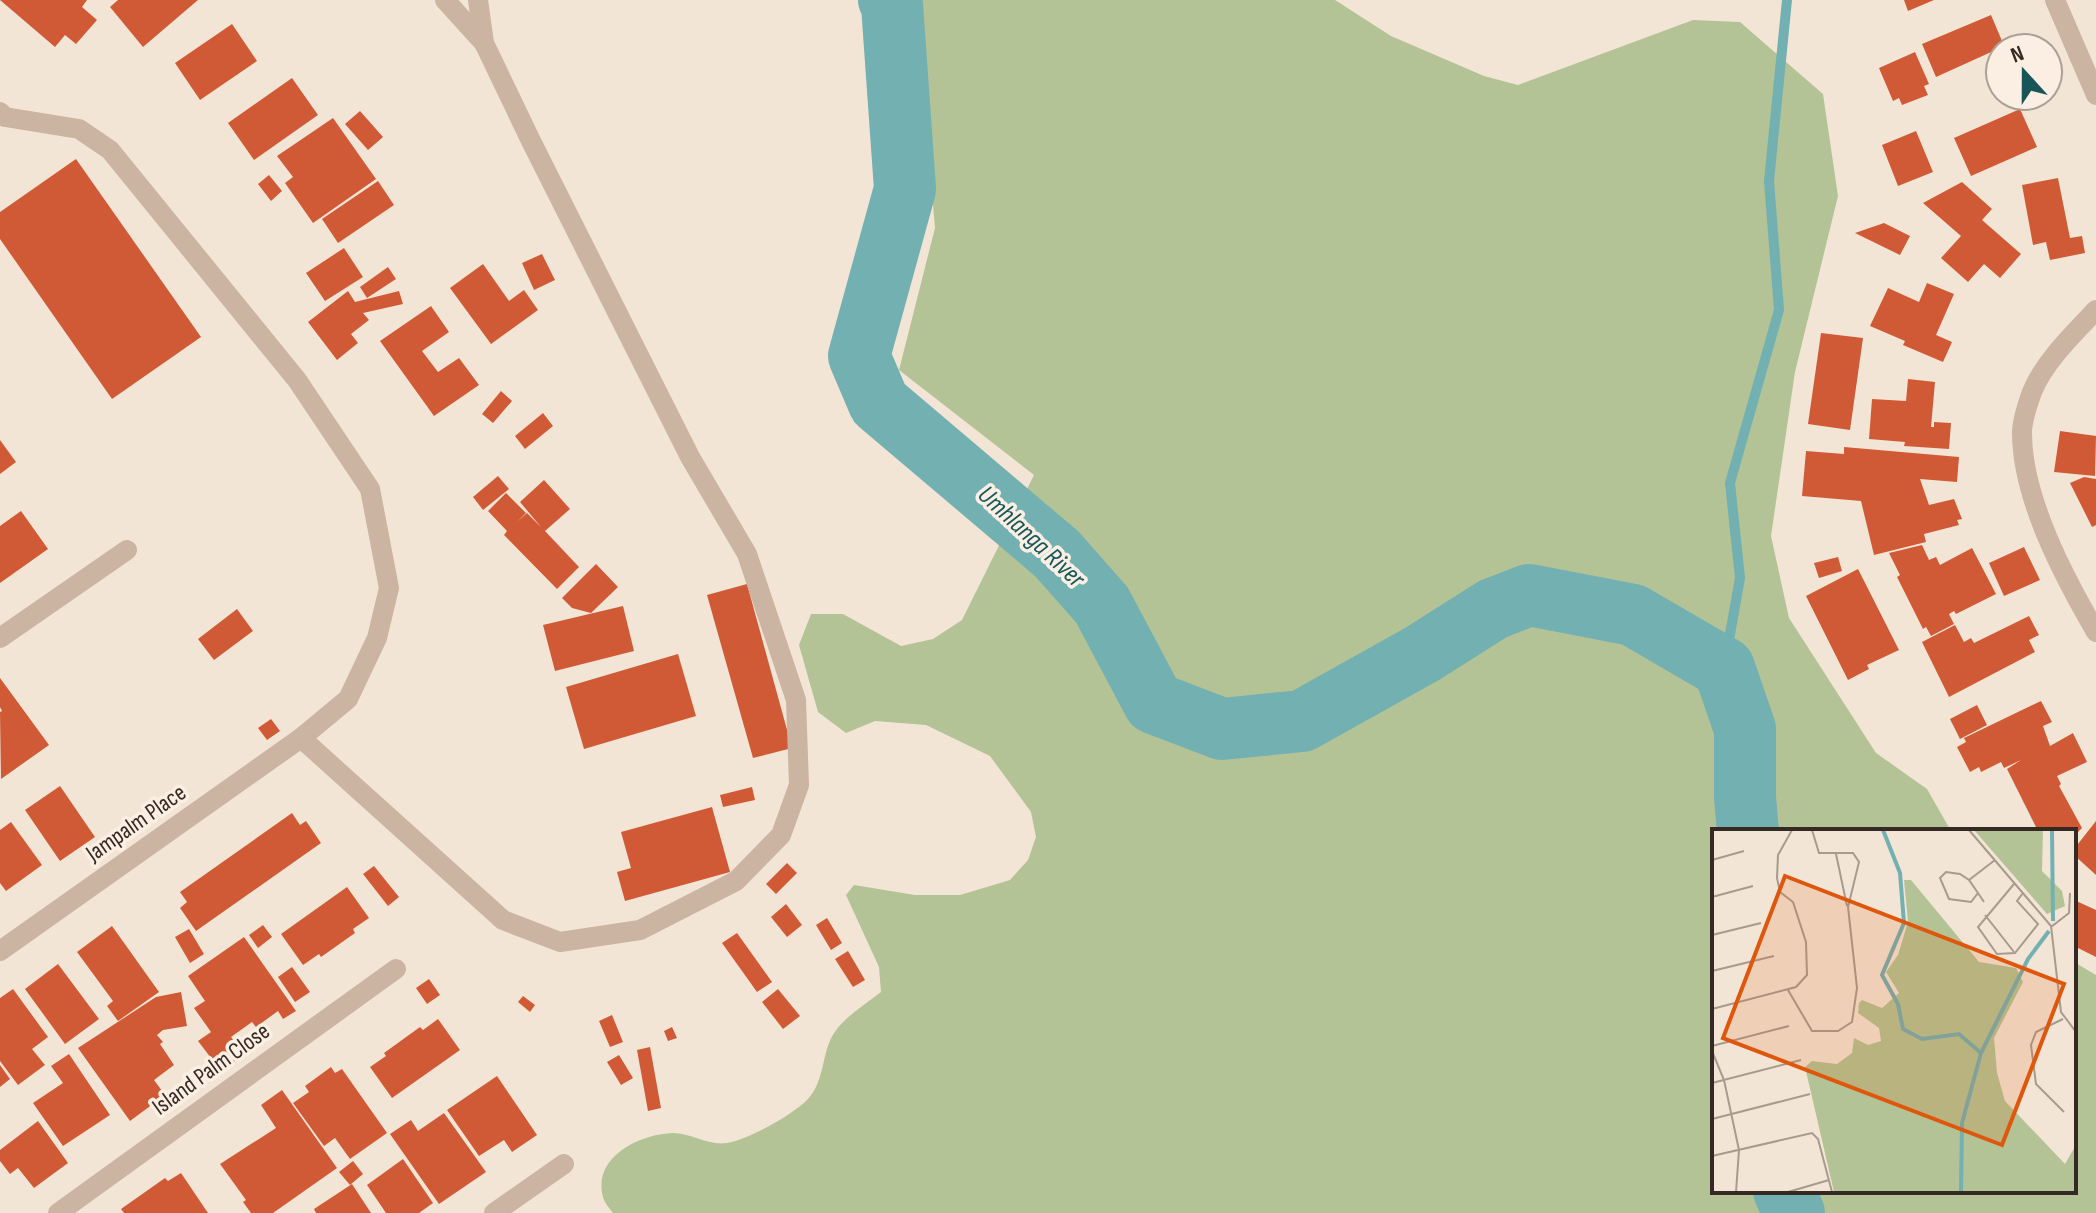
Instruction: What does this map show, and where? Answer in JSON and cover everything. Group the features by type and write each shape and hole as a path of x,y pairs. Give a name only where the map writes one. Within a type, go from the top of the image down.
{"street":[{"path":"301,738 503,920 560,942 640,930 736,881 781,835 799,785 796,700 747,554 683,443 484,43 445,0"},
{"path":"478,0 484,43"},
{"path":"2055,0 2096,95"},
{"name":"Jampalm Place","path":"0,112 5,117 79,129 110,150 297,380 370,489 389,588 377,638 348,699 301,738 0,951"},
{"path":"2096,310 2063,345 2033,389 2021,431 2029,490 2072,591 2096,632"},
{"path":"0,638 127,550"},
{"name":"Island Palm Close","path":"58,1213 396,969"},
{"path":"494,1213 564,1164"}],"green space":[{"path":"915,0 1335,0 1391,36 1484,76 1518,85 1693,20 1740,22 1823,94 1838,196 1795,372 1771,536 1789,618 1876,753 1927,789 1950,829 1712,829 1712,1193 2076,1193 2076,963 2096,975 2096,1213 613,1213 603,1197 601,1183 612,1159 633,1143 673,1133 714,1143 736,1141 781,1119 812,1094 829,1043 838,1027 881,992 879,967 846,895 854,885 915,895 960,895 1010,880 1028,860 1036,837 1031,812 990,756 926,725 875,721 846,733 818,712 799,645 811,614 843,614 901,646 933,639 962,620 1034,475 899,370 935,228"}],"building":[{"path":"0,0 87,0 82,7 97,20 76,44 65,35 55,47"},
{"path":"118,0 198,0 143,47 110,7"},
{"path":"1904,0 1934,0 1908,11"},
{"path":"1991,15 1998,32 1984,32 1984,55 1936,77 1922,44"},
{"path":"232,24 257,61 200,100 175,63"},
{"path":"1915,52 1929,84 1924,86 1928,95 1902,105 1899,98 1893,101 1879,68"},
{"path":"292,78 318,115 254,160 228,123"},
{"path":"360,111 383,137 368,150 345,124"},
{"path":"2013,112 2021,112 2037,147 1971,176 1954,138"},
{"path":"333,118 376,179 313,223 285,183 293,177 277,156"},
{"path":"1916,131 1933,172 1898,186 1882,145"},
{"path":"76,159 201,337 112,399 0,239 0,212"},
{"path":"269,175 282,191 271,201 258,184"},
{"path":"2058,178 2070,238 2082,236 2085,253 2050,260 2046,242 2033,245 2022,185"},
{"path":"378,181 394,205 338,243 322,219"},
{"path":"1962,182 1992,209 1982,220 2021,254 2000,278 1984,264 1968,282 1941,258 1961,236 1923,203"},
{"path":"1884,223 1910,236 1900,255 1855,233"},
{"path":"344,248 363,277 325,301 306,273"},
{"path":"542,254 555,280 534,290 522,263"},
{"path":"483,264 509,301 524,290 538,310 491,344 450,288"},
{"path":"388,267 396,279 367,298 360,287"},
{"path":"1927,283 1954,294 1936,335 1952,342 1943,362 1903,345 1905,341 1870,326 1888,288 1919,302"},
{"path":"348,291 355,302 399,291 403,304 363,313 369,320 351,334 358,343 337,360 308,322"},
{"path":"431,306 449,332 422,351 438,372 459,358 479,385 434,416 380,341"},
{"path":"1821,333 1863,338 1850,430 1808,424"},
{"path":"1908,379 1935,382 1931,427 1934,427 1934,422 1951,423 1949,449 1904,446 1905,442 1869,439 1872,399 1906,401"},
{"path":"501,391 512,401 493,423 482,414"},
{"path":"543,413 553,426 525,449 515,436"},
{"path":"2060,431 2096,436 2095,476 2054,472"},
{"path":"0,440 16,462 0,474"},
{"path":"1844,447 1959,457 1957,482 1920,479 1929,505 1954,499 1962,519 1957,520 1959,525 1924,534 1926,542 1874,555 1861,501 1802,496 1806,451 1844,454"},
{"path":"498,476 509,489 483,510 473,497"},
{"path":"2084,477 2096,479 2096,525 2092,527 2070,483"},
{"path":"544,480 570,509 545,531 579,567 557,589 504,535 507,531 488,511 506,493 526,513 517,522 527,513 541,527 520,502"},
{"path":"21,511 48,549 0,583 0,526"},
{"path":"1922,545 1929,560 1936,557 1940,565 1972,548 1996,594 1956,614 1954,611 1949,614 1954,624 1931,636 1926,627 1923,629 1897,577 1900,575 1889,553"},
{"path":"2024,547 2040,580 2004,596 1989,563"},
{"path":"1838,557 1842,571 1819,578 1814,563"},
{"path":"596,564 618,587 591,613 572,608 562,598"},
{"path":"1858,569 1899,650 1867,665 1869,669 1848,680 1806,596"},
{"path":"747,584 792,748 753,758 707,595"},
{"path":"623,606 634,651 555,671 543,625"},
{"path":"237,609 253,631 214,660 198,639"},
{"path":"2029,616 2039,635 2029,640 2035,652 1949,697 1922,642 1955,625 1964,642 1971,638 1974,643"},
{"path":"678,654 696,716 584,749 566,687"},
{"path":"0,678 49,745 1,779 2,711"},
{"path":"2041,701 2052,722 2043,726 2050,746 2073,733 2087,762 2057,776 2059,786 2082,828 2076,834 2076,829 2037,829 2007,769 2021,760 2004,768 2001,762 1981,772 1979,767 1970,772 1957,747 1966,742 1964,738"},
{"path":"1977,705 1987,725 1960,739 1950,719"},
{"path":"271,719 280,731 267,740 258,728"},
{"path":"60,786 95,837 60,861 25,810"},
{"path":"752,787 755,800 723,807 720,795"},
{"path":"712,807 730,872 625,901 617,872 631,868 621,832"},
{"path":"292,813 300,825 306,821 321,843 196,931 180,908 187,902 180,892"},
{"path":"2096,821 2096,875 2076,857 2076,846"},
{"path":"11,822 42,865 6,891 0,883 0,830"},
{"path":"787,863 797,873 776,894 766,884"},
{"path":"374,866 399,897 388,906 363,874"},
{"path":"347,887 369,918 353,929 355,933 321,957 319,954 303,965 281,934"},
{"path":"2076,901 2096,910 2096,957 2076,947"},
{"path":"786,904 802,925 787,937 771,917"},
{"path":"827,918 842,943 831,950 816,925"},
{"path":"263,925 272,937 258,948 249,935"},
{"path":"112,926 159,992 118,1021 107,1006 113,1001 77,952"},
{"path":"189,929 204,954 190,963 175,937"},
{"path":"737,933 772,982 757,992 722,943"},
{"path":"244,937 296,1011 283,1019 278,1011 256,1027 252,1022 231,1037 244,1054 230,1065 223,1056 214,1062 198,1041 211,1032 194,1008 205,1001 188,976"},
{"path":"848,951 865,980 853,987 835,959"},
{"path":"58,964 99,1019 65,1044 25,989"},
{"path":"292,967 310,992 295,1002 278,977"},
{"path":"429,979 440,995 427,1004 416,988"},
{"path":"13,989 48,1037 32,1049 45,1065 18,1085 0,1061 0,998"},
{"path":"778,989 800,1016 783,1029 762,1002"},
{"path":"181,992 187,1026 163,1030 157,1035 174,1065 154,1080 165,1095 130,1121 78,1048 156,997"},
{"path":"523,996 535,1005 530,1012 518,1002"},
{"path":"612,1015 623,1042 610,1047 599,1021"},
{"path":"438,1019 460,1050 392,1098 370,1067 420,1027 423,1030"},
{"path":"672,1027 677,1038 668,1041 664,1031"},
{"path":"650,1047 661,1108 648,1111 637,1050"},
{"path":"69,1054 110,1115 63,1146 33,1103 63,1083 51,1066"},
{"path":"619,1055 633,1078 621,1085 607,1062"},
{"path":"0,1065 10,1079 0,1087"},
{"path":"331,1067 335,1073 342,1069 387,1133 350,1159 335,1138 324,1146 293,1103 309,1092 305,1086"},
{"path":"497,1076 537,1135 512,1152 504,1140 479,1156 447,1110"},
{"path":"282,1090 337,1168 273,1213 251,1213 243,1202 246,1200 220,1164 276,1128 261,1105"},
{"path":"444,1113 486,1172 439,1204 390,1134 411,1120 418,1131"},
{"path":"38,1121 68,1163 34,1188 18,1168 10,1174 0,1161 0,1150"},
{"path":"403,1159 433,1203 419,1213 386,1213 367,1185"},
{"path":"353,1161 363,1174 350,1185 339,1172"},
{"path":"181,1173 208,1213 124,1213 121,1209 165,1178 168,1181"},
{"path":"352,1184 371,1213 316,1213 314,1209"}],"waterway":[{"name":"Umhlanga River","path":"889,0 892,5 905,189 859,356 879,403 1057,554 1102,605 1154,703 1222,729 1302,721 1422,654 1493,609 1529,595 1633,615 1724,668 1745,729 1748,829"},
{"path":"1724,668 1740,578 1730,483 1779,310 1769,181 1787,0"},
{"name":"Umhlanga River","path":"1785,1193 1794,1213"}]}
